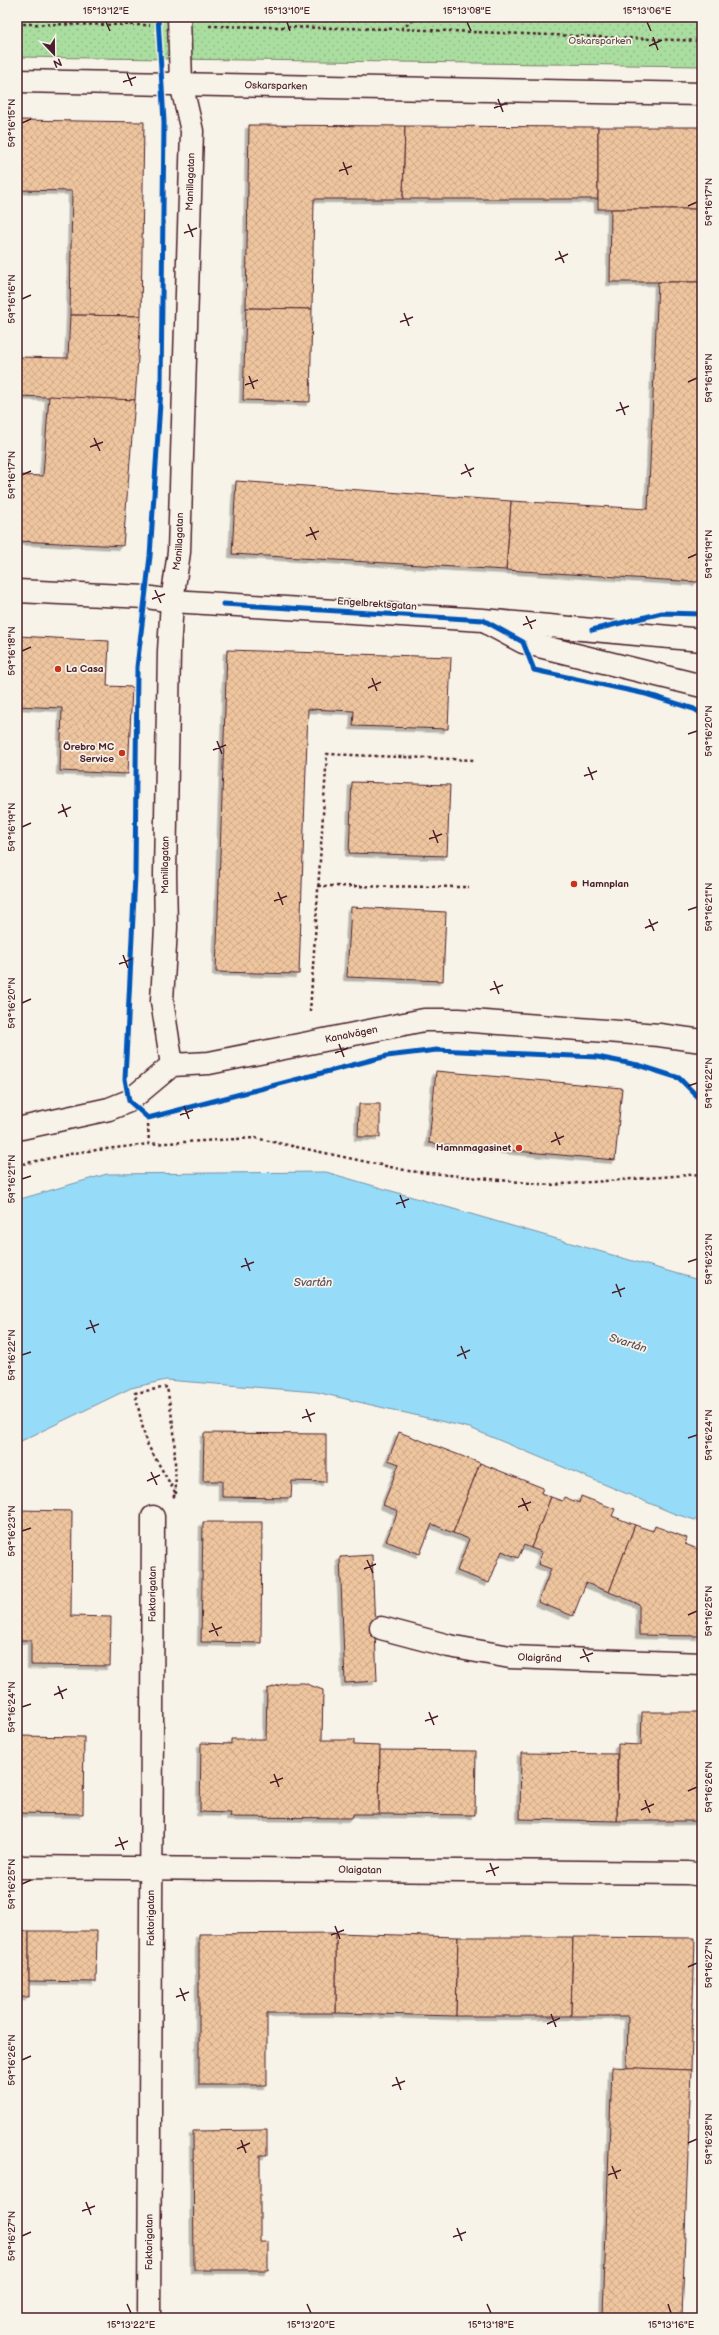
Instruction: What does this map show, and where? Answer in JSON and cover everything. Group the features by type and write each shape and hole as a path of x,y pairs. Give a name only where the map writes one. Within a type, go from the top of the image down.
{"street":[{"name":"Manillagatan","path":"172,1065 162,1001 172,601 179,552 192,131 181,83 179,21"},
{"name":"Oskarsparken","path":"17,81 702,94"},
{"name":"Engelbrektsgatan","path":"17,591 146,597 172,601 483,620 702,640"},
{"name":"Engelbrektsgatan","path":"483,620 523,642 702,686"},
{"name":"Kanalvägen","path":"172,1065 208,1063 424,1020 459,1020 659,1035 702,1041"},
{"path":"17,1129 109,1109 129,1101 172,1065"},
{"name":"Faktorigatan","path":"149,2318 150,1915 153,1869 153,1517"},
{"name":"Olaigränd","path":"381,1628 449,1646 510,1657 702,1664"},
{"name":"Olaigatan","path":"17,1867 672,1873 702,1875"}],"path":[{"path":"400,29 418,17"},
{"path":"17,24 179,21 702,41"},
{"path":"308,1043 327,754 476,760"},
{"path":"318,886 469,887"},
{"path":"129,1101 148,1118 149,1144"},
{"path":"17,1165 80,1152 149,1144 255,1138 409,1171 550,1185 702,1174"},
{"path":"153,1517 176,1494 174,1430 168,1387 135,1393 146,1442 176,1494"}],"green space":[{"name":"Oskarsparken","path":"17,17 702,17 702,66 17,57"}],"water":[{"name":"Svartån","path":"326,1172 702,1281 702,1522 675,1514 470,1428 316,1392 166,1380 131,1388 17,1443 17,1200 107,1174"}],"building":[{"path":"17,120 144,122 141,316 70,315 72,191 17,190"},
{"path":"249,125 405,126 403,199 314,199 312,309 246,308"},
{"path":"405,126 598,127 598,199 403,199"},
{"path":"598,127 702,127 702,209 598,209"},
{"path":"611,209 702,209 702,282 610,282"},
{"path":"658,282 702,282 702,577 697,582 506,570 511,501 648,509"},
{"path":"246,308 312,309 310,402 243,400"},
{"path":"70,315 141,316 135,400 17,396 17,357 68,358"},
{"path":"49,396 135,400 123,546 17,541 17,475 43,476"},
{"path":"236,481 511,501 506,570 232,554"},
{"path":"18,636 109,641 107,686 132,687 128,774 60,771 62,708 17,706"},
{"path":"227,650 451,657 448,729 353,726 354,711 308,709 299,974 216,972"},
{"path":"352,782 450,785 447,856 349,853"},
{"path":"351,907 446,912 443,981 347,977"},
{"path":"436,1071 622,1088 615,1160 429,1143"},
{"path":"359,1104 380,1104 380,1137 358,1137"},
{"path":"399,1432 480,1463 453,1533 432,1524 420,1554 386,1541 398,1511 383,1505 399,1464 388,1460"},
{"path":"204,1433 326,1434 326,1482 292,1481 291,1498 222,1497 222,1481 203,1481"},
{"path":"480,1463 543,1488 541,1493 551,1497 531,1548 524,1545 518,1558 502,1551 489,1583 457,1571 469,1539 453,1533"},
{"path":"581,1496 615,1509 612,1516 635,1525 609,1592 586,1583 573,1616 538,1602 551,1569 538,1564 542,1552 531,1548 551,1497 562,1501 564,1497 579,1503"},
{"path":"18,1510 72,1511 71,1616 111,1617 110,1666 31,1665 31,1640 17,1640"},
{"path":"203,1522 262,1522 261,1643 201,1642"},
{"path":"635,1525 653,1531 655,1526 687,1538 685,1544 700,1550 700,1636 639,1635 639,1604 609,1592"},
{"path":"372,1555 377,1681 345,1683 340,1557"},
{"path":"286,1683 304,1683 323,1690 322,1740 354,1740 354,1745 380,1746 379,1814 353,1814 353,1818 230,1817 231,1813 200,1812 201,1743 231,1744 231,1739 266,1739 267,1689"},
{"path":"642,1712 699,1712 698,1821 617,1821 618,1744 641,1745"},
{"path":"17,1736 84,1737 83,1814 17,1813"},
{"path":"380,1750 476,1751 475,1815 379,1814"},
{"path":"521,1753 617,1754 617,1821 520,1819"},
{"path":"17,1930 29,1931 29,1997 17,1997"},
{"path":"29,1931 97,1931 96,1982 29,1981"},
{"path":"336,1933 458,1937 456,2016 336,2013"},
{"path":"336,1933 336,2013 267,2013 267,2085 199,2085 199,1934"},
{"path":"458,1937 573,1937 571,2016 456,2016"},
{"path":"573,1937 695,1938 691,2070 627,2068 628,2016 571,2016"},
{"path":"612,2067 691,2070 682,2317 603,2315"},
{"path":"267,2130 267,2155 260,2155 260,2242 268,2242 268,2270 194,2270 193,2131"},
{"path":"606,2315 682,2317 682,2318 606,2318"},
{"path":"195,2316 280,2318 195,2318"}],"cycle path":[{"path":"158,17 164,122 161,388 150,556 137,667 135,876 125,1079 129,1101 148,1118 387,1056 437,1050 597,1057 638,1065 679,1078 702,1101"},
{"path":"223,604 483,620 523,642 534,670 646,694 694,709 702,714"},
{"path":"592,630 662,613 702,614"}],"place":[{"name":"La Casa","path":"58,669"},
{"name":"Örebro MC Service","path":"122,753"},
{"name":"Hamnplan","path":"574,884"},
{"name":"Hamnmagasinet","path":"519,1148"}]}
